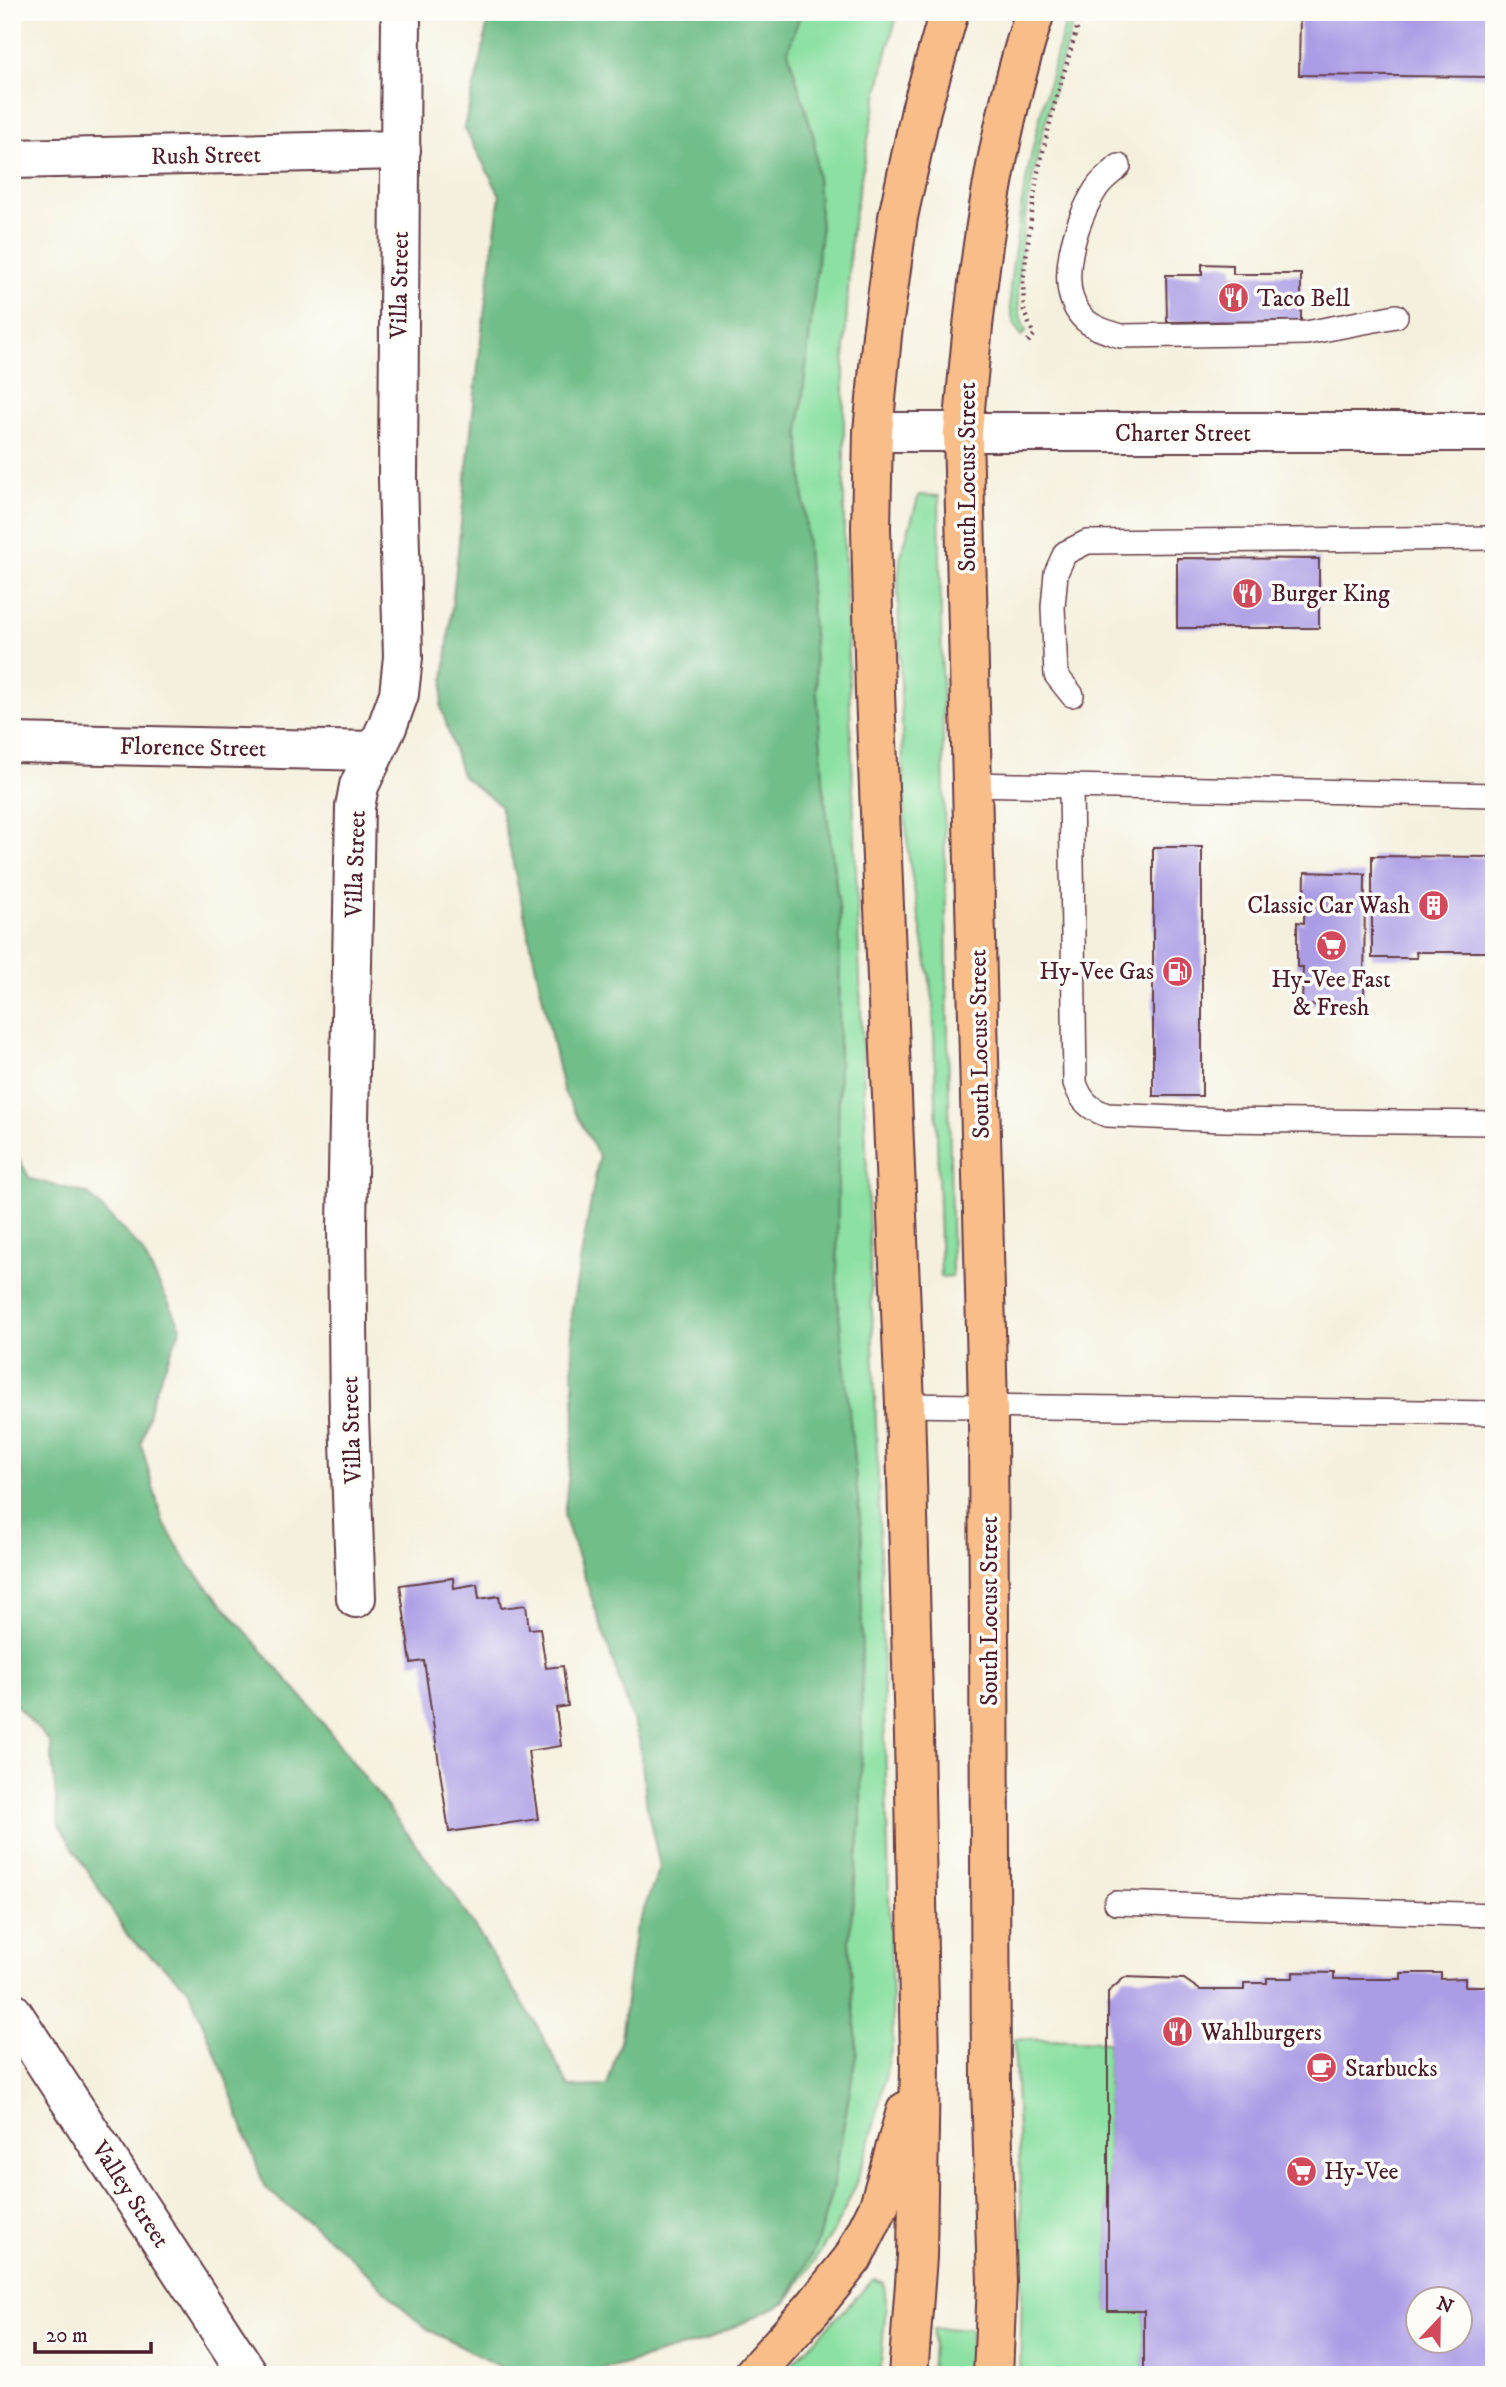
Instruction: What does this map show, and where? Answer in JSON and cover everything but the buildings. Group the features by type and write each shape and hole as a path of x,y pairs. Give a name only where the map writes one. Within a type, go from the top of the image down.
{"highway":[{"path":"908,2375 917,2257 920,2062 905,1405 875,692 871,529 873,432 882,335 898,217 921,110 949,12"},
{"name":"South Locust Street","path":"993,2375 997,2283 991,2083 988,1408 963,433 973,313 984,225 1005,118 1035,12"},
{"path":"753,2375 853,2258 879,2206 920,2062"}],"street":[{"name":"Villa Street","path":"356,1598 349,1418 347,1226 355,821 359,786 387,727 399,694 404,657 398,479 401,12"},
{"name":"Rush Street","path":"12,159 401,150"},
{"name":"Charter Street","path":"873,432 1494,432"},
{"name":"Florence Street","path":"12,743 375,751"},
{"name":"Valley Street","path":"12,2012 249,2375"}],"lane":[{"path":"1119,166 1097,187 1077,228 1070,260 1070,295 1082,317 1101,330 1121,337 1306,333 1396,316"},
{"path":"1072,695 1056,675 1053,607 1056,573 1065,553 1087,542 1494,538"},
{"path":"972,785 1494,795"},
{"path":"1071,787 1075,1083 1080,1097 1091,1109 1107,1115 1223,1120 1494,1123"},
{"path":"905,1405 1494,1413"},
{"path":"1116,1903 1494,1915"}],"path":[{"path":"1028,342 1034,335 1024,312 1023,281 1037,177 1054,106 1082,12"}],"green space":[{"path":"489,12 801,12 788,51 814,138 821,230 799,430 824,793 840,915 837,1293 862,1538 861,1819 849,1941 857,2050 832,2190 817,2243 786,2302 707,2340 612,2368 560,2375 515,2375 423,2327 341,2248 265,2188 222,2069 188,1988 128,1936 59,1825 50,1742 12,1701 12,1146 30,1179 88,1194 141,1249 181,1327 153,1396 141,1444 163,1522 189,1565 312,1709 453,1893 535,2022 569,2087 607,2086 621,2038 635,1933 660,1867 647,1807 639,1739 564,1516 575,1419 571,1314 599,1156 563,1090 500,805 462,776 441,707 482,330 500,195 464,127 482,55"},
{"path":"801,12 898,12 869,134 851,233 844,365 844,541 878,1478 893,2041 870,2141 853,2189 831,2235 786,2302 817,2243 832,2190 857,2050 849,1941 861,1819 862,1538 837,1293 840,915 824,793 799,430 821,230 814,138 787,51"},
{"path":"1069,12 1077,12 1044,125 1024,225 1019,270 1019,306 1026,331 1021,336 1012,315 1010,295 1020,213 1038,126"},
{"path":"919,495 939,496 952,1276 941,1277 933,998 909,860 904,802 898,588 900,559"},
{"path":"1014,2039 1108,2042 1108,2311 1144,2311 1144,2375 1020,2375 1023,2245"},
{"path":"874,2279 884,2283 886,2304 880,2375 781,2375"},
{"path":"971,2328 968,2375 931,2375 934,2329"}],"place":[{"name":"Taco Bell","path":"1234,298"},
{"name":"Burger King","path":"1248,593"},
{"name":"Classic Car Wash","path":"1433,905"},
{"name":"Hy-Vee Fast & Fresh","path":"1331,945"},
{"name":"Hy-Vee Gas","path":"1177,971"},
{"name":"Wahlburgers","path":"1178,2032"},
{"name":"Starbucks","path":"1322,2068"},
{"name":"Hy-Vee","path":"1301,2171"}]}
